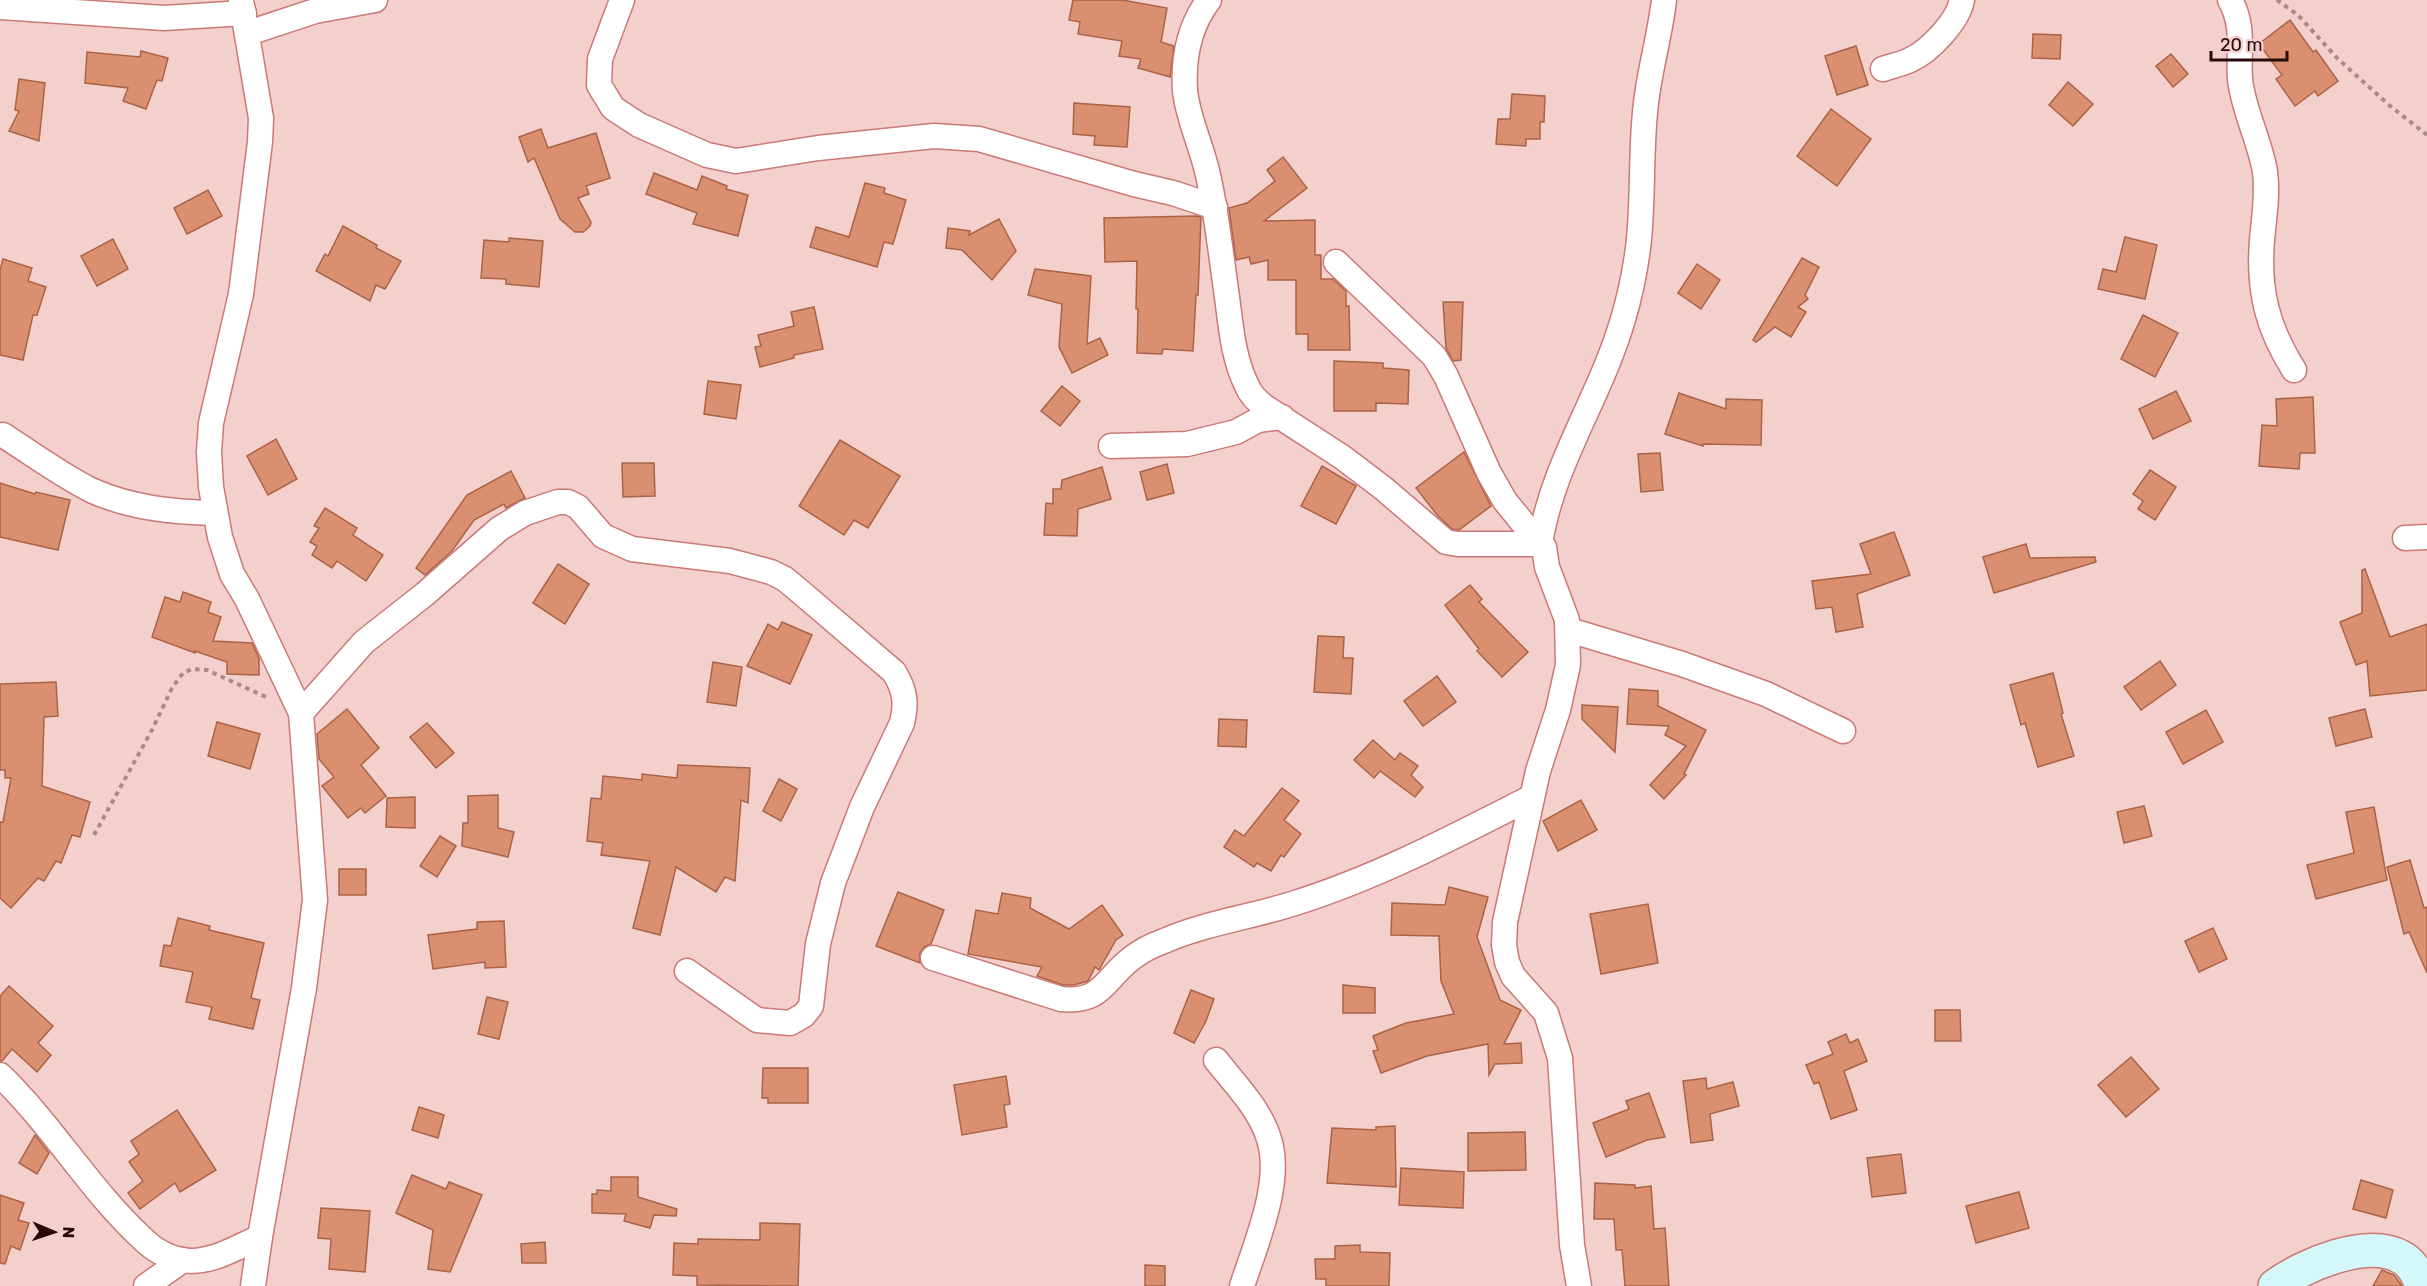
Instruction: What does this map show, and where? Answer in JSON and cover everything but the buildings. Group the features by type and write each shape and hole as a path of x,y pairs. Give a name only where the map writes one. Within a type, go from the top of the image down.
{"street":[{"path":"0,7 164,18 315,12 375,0"},
{"path":"622,0 600,59 599,85 613,108 639,125 707,155 736,161 818,148 934,136 957,136 979,139 1173,193 1215,207"},
{"path":"1209,0 1199,12 1189,39 1185,92 1208,173 1215,207 1232,339 1248,388 1258,401 1383,488 1446,542 1540,544"},
{"path":"1540,544 1549,499 1591,404 1623,321 1629,295 1638,248 1646,104 1664,0"},
{"path":"1882,69 1911,60 1946,31 1961,6 1962,0"},
{"path":"2230,0 2240,25 2240,68 2243,95 2265,172 2267,199 2260,268 2262,293 2266,312 2294,370"},
{"path":"244,15 261,118 260,142 241,294 211,423 209,452 214,513 224,555 232,574 247,598 301,713 315,900 295,1045 260,1237 254,1286"},
{"path":"1336,262 1434,356 1446,376 1505,501 1544,547 1546,567 1569,630 1568,665 1558,710 1532,797 1508,904 1504,945 1507,962 1514,976 1546,1014 1560,1058 1572,1245 1579,1286"},
{"path":"1111,446 1187,444 1236,432 1258,420 1282,417"},
{"path":"3,435 92,490 121,501 154,510 214,513"},
{"path":"301,713 364,642 425,594 500,529 525,513 549,504 562,502 572,504 603,536 632,549 730,561 752,566 785,579 894,672 905,692 902,723 862,807 832,883 818,944 811,1006 804,1016 790,1023 757,1020 687,971"},
{"path":"1569,630 1682,664 1766,694 1843,731"},
{"path":"933,958 1061,999 1080,1000 1094,994 1132,958 1153,945 1177,936 1296,903 1405,860 1532,797"},
{"path":"1216,1060 1254,1108 1269,1139 1272,1155 1270,1186 1263,1221 1242,1286"},
{"path":"0,1075 17,1092 107,1200 146,1242 163,1253 183,1260 214,1257 260,1237"},
{"path":"2275,1286 2286,1278 2320,1262 2356,1252 2372,1251 2402,1257 2412,1266 2423,1286"},
{"path":"146,1286 183,1260"}],"path":[{"path":"2277,0 2298,15 2337,58 2388,105 2427,135"},
{"path":"94,835 152,730 172,688 187,670 207,670 301,713"}]}
